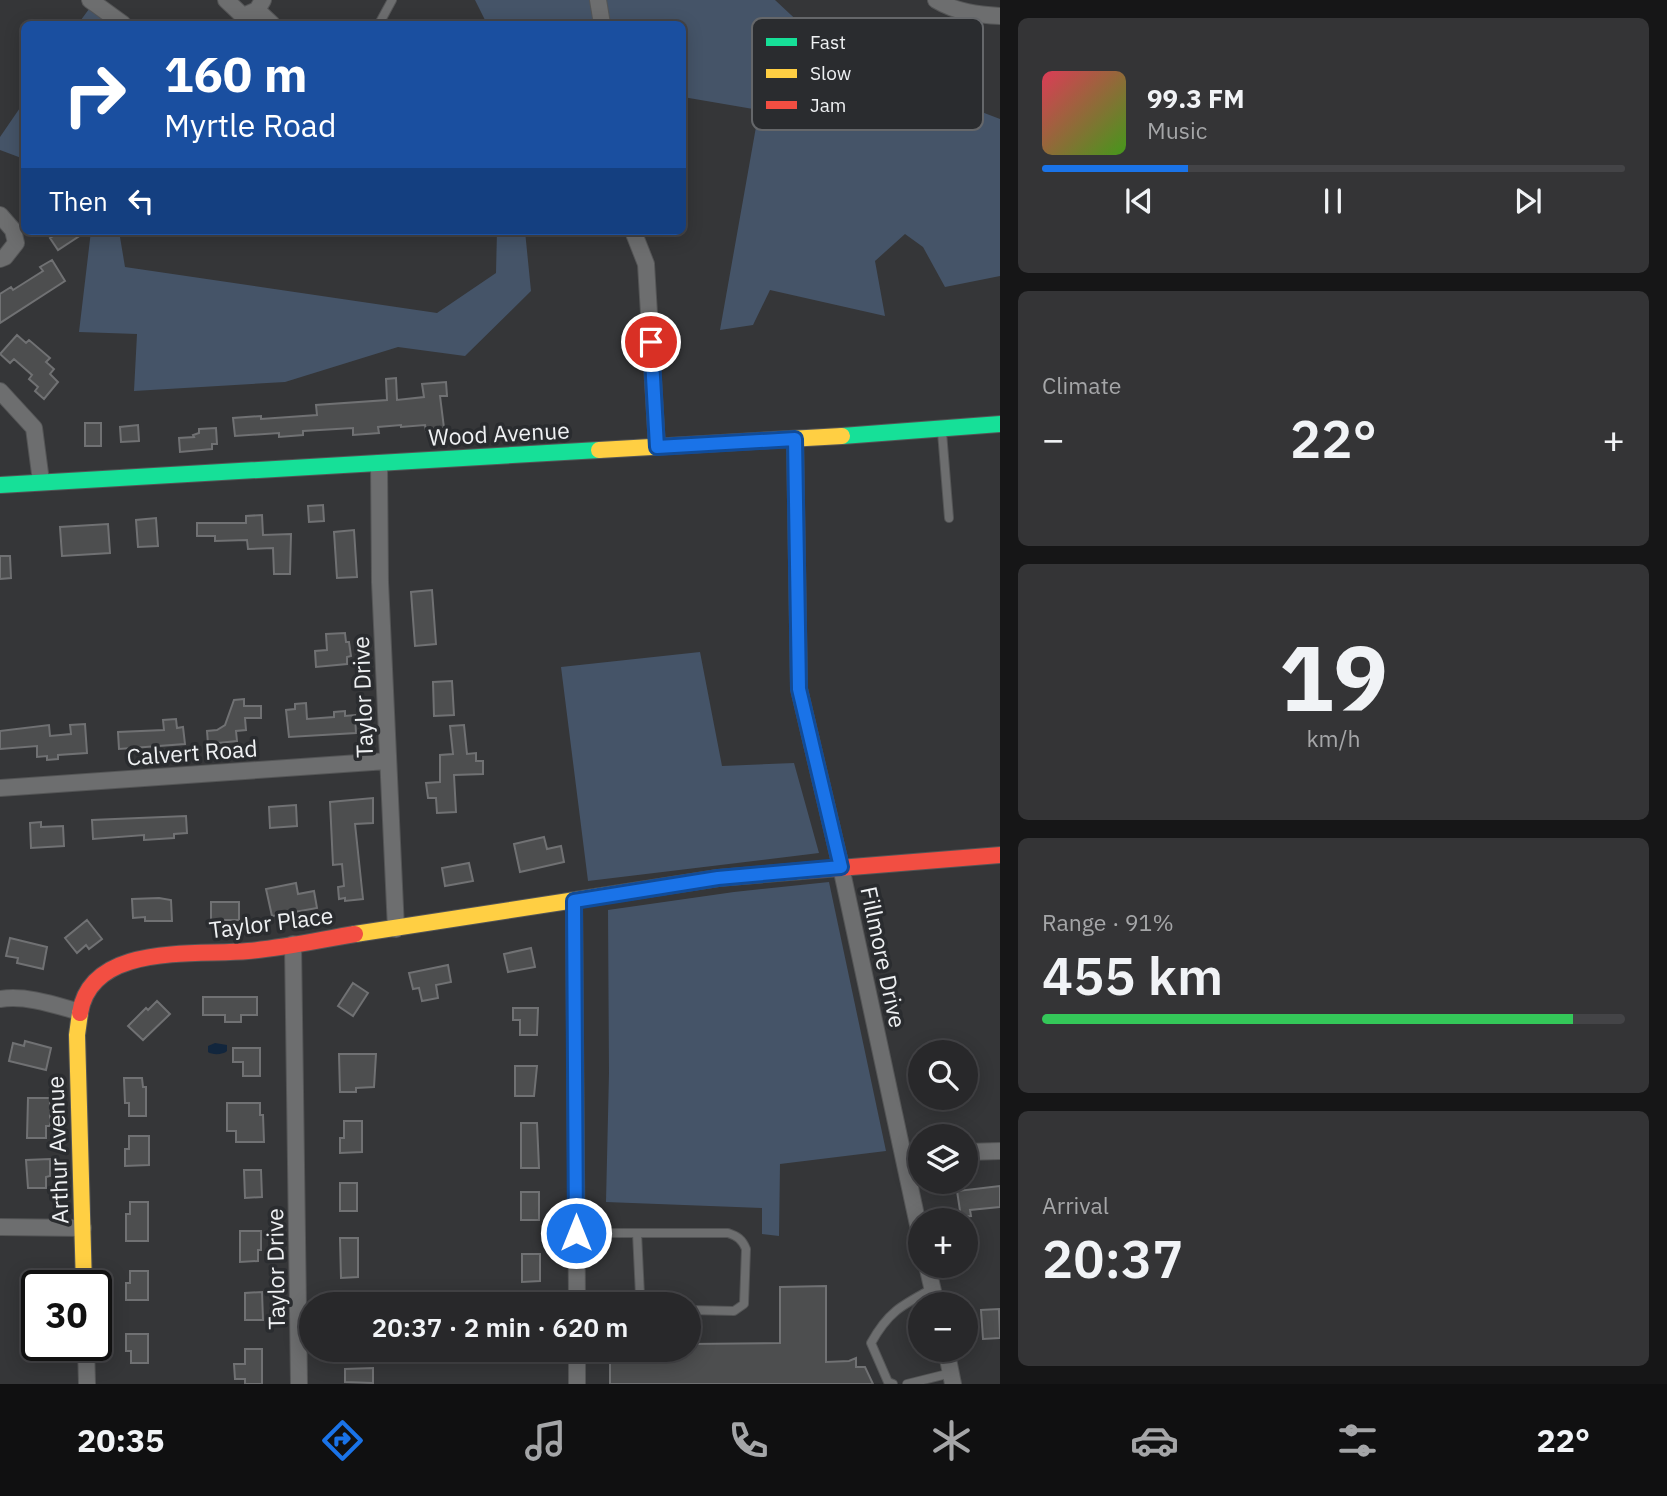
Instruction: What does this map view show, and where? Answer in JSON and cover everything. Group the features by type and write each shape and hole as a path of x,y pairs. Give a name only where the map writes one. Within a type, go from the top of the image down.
{"street":[{"path":"90,0 119,21"},
{"path":"226,0 243,16 260,5 270,21"},
{"path":"598,0 602,21"},
{"path":"936,0 948,7 978,15 1000,16"},
{"path":"0,215 13,230 16,243 5,257 0,259"},
{"path":"635,235 646,264 657,447"},
{"path":"0,391 34,428 41,481"},
{"name":"Wood Avenue","path":"0,485 795,439 1000,424"},
{"name":"Fillmore Drive","path":"795,439 799,689 841,867 914,1208"},
{"name":"Taylor Drive","path":"379,463 380,582 396,929"},
{"name":"Calvert Road","path":"0,788 387,761"},
{"name":"Taylor Place","path":"80,1012 82,1002 99,976 130,962 159,955 248,951 718,878 1000,855"},
{"path":"574,901 577,1292"},
{"name":"Taylor Drive","path":"293,944 299,1384"},
{"path":"0,999 12,997 80,1012"},
{"name":"Arthur Avenue","path":"80,1012 77,1035 84,1270"},
{"path":"978,1152 1000,1151"},
{"path":"903,1155 908,1155"},
{"path":"0,1227 83,1228"},
{"path":"86,1361 87,1384"},
{"path":"577,1362 577,1384"}],"lane":[{"path":"381,21 392,0"},
{"path":"941,429 949,518"},
{"path":"576,1233 728,1233 743,1241 746,1249 744,1304 734,1311 701,1310"},
{"path":"637,1233 640,1292"},
{"path":"893,1384 888,1382 871,1343 882,1323 908,1303"},
{"path":"906,1384 952,1379"}],"shaded area":[{"path":"475,0 775,0 794,18 752,18 752,109 686,98 686,21 486,21"},
{"path":"89,9 105,21 80,21"},
{"path":"21,106 21,158 0,150 0,137"},
{"path":"983,113 1000,119 1000,276 945,287 923,247 905,234 875,261 885,316 770,290 753,325 720,330 755,130 983,130"},
{"path":"91,235 120,235 125,267 437,313 496,273 497,235 525,235 531,291 465,356 398,347 285,382 134,391 137,334 79,332"},
{"path":"700,652 722,766 794,763 819,853 588,881 561,667"},
{"path":"829,882 886,1151 780,1164 779,1236 762,1234 762,1208 606,1202 609,1073 608,910"},
{"path":"215,1043 227,1045 227,1051 218,1054 208,1052 208,1046"}],"building":[{"path":"55,235 81,235 58,250 50,238"},
{"path":"52,260 65,281 0,323 0,294 11,287 13,290 43,271 40,267"},
{"path":"17,335 26,343 29,340 50,358 46,362 54,369 50,374 58,382 44,399 35,391 38,387 29,379 32,375 14,359 10,363 0,354"},
{"path":"396,378 397,400 424,397 422,384 446,382 447,396 440,396 444,428 426,431 425,425 401,425 378,427 379,433 353,435 353,428 303,431 303,435 279,437 279,433 235,436 233,418 317,415 316,405 387,400 386,379"},
{"path":"85,423 101,423 101,446 85,446"},
{"path":"138,425 139,441 121,442 120,427"},
{"path":"216,428 217,444 212,444 212,449 180,452 179,438 194,437 193,435 199,433 199,429"},
{"path":"323,505 324,521 309,522 308,506"},
{"path":"262,515 263,535 291,534 290,574 274,574 273,548 248,549 247,540 215,541 215,536 197,536 197,523 246,523 246,516"},
{"path":"156,518 158,546 138,547 136,520"},
{"path":"108,524 110,553 62,556 60,527"},
{"path":"354,530 357,577 337,578 334,532"},
{"path":"0,556 10,556 11,578 0,579"},
{"path":"432,590 436,644 415,646 411,592"},
{"path":"345,633 351,656 347,657 347,664 316,667 315,651 327,650 326,634"},
{"path":"452,681 454,715 434,716 433,682"},
{"path":"244,699 244,706 261,706 261,718 245,718 246,730 236,731 237,741 208,744 207,731 217,730 225,725 234,700"},
{"path":"306,703 307,719 334,717 334,712 345,711 345,716 355,715 356,733 289,737 286,710 295,709 295,704"},
{"path":"176,719 177,728 183,727 185,744 119,749 118,732 164,730 163,720"},
{"path":"85,724 87,753 58,755 58,759 47,760 47,756 37,757 37,746 0,749 0,731 49,725 50,736 71,734 70,725"},
{"path":"464,725 467,754 476,753 476,761 483,761 483,774 454,775 456,812 437,813 436,798 428,798 426,783 440,782 440,755 453,754 450,726"},
{"path":"373,798 373,823 355,824 363,899 345,901 345,898 339,899 338,887 344,886 342,864 333,865 330,802"},
{"path":"296,805 297,826 270,828 269,807"},
{"path":"186,816 187,833 174,834 174,838 144,840 144,835 93,839 92,820"},
{"path":"41,822 41,827 63,826 64,846 31,848 30,823"},
{"path":"544,837 547,849 561,846 564,862 520,872 514,844"},
{"path":"469,863 473,881 445,886 442,868"},
{"path":"296,883 298,894 314,891 317,908 272,916 266,889"},
{"path":"132,899 171,900 172,921 133,918"},
{"path":"211,902 239,902 239,920 211,920"},
{"path":"87,920 102,939 89,949 86,945 77,953 65,938"},
{"path":"10,938 47,947 43,969 17,963 18,958 6,956"},
{"path":"531,948 535,967 508,972 504,954"},
{"path":"448,965 451,982 436,985 438,998 422,1001 419,988 413,989 409,973"},
{"path":"353,983 368,993 353,1016 338,1006"},
{"path":"203,997 257,997 257,1015 241,1015 241,1022 225,1022 225,1015 203,1015"},
{"path":"157,1001 170,1014 143,1040 128,1026"},
{"path":"513,1008 538,1008 537,1035 520,1035 520,1020 513,1020"},
{"path":"25,1041 51,1048 46,1070 9,1061 13,1043 24,1046"},
{"path":"233,1048 260,1048 260,1076 243,1076 243,1062 233,1062"},
{"path":"339,1054 376,1054 374,1087 356,1088 356,1092 340,1092"},
{"path":"515,1066 537,1066 534,1096 515,1096"},
{"path":"124,1078 142,1078 143,1087 146,1087 146,1116 129,1116 129,1103 125,1103"},
{"path":"28,1098 50,1098 50,1126 46,1126 46,1138 27,1138"},
{"path":"227,1103 260,1103 264,1142 236,1142 236,1131 227,1131"},
{"path":"344,1121 362,1121 362,1152 340,1153 340,1138 344,1138"},
{"path":"521,1123 537,1123 539,1168 521,1168"},
{"path":"129,1136 149,1136 149,1165 125,1166 125,1149 129,1149"},
{"path":"50,1159 50,1176 46,1177 46,1188 28,1188 26,1160"},
{"path":"244,1170 261,1170 262,1197 245,1198"},
{"path":"340,1183 357,1183 357,1211 340,1211"},
{"path":"1000,1186 1000,1207 960,1208 957,1194 978,1194 978,1189"},
{"path":"521,1192 539,1192 539,1220 521,1220"},
{"path":"130,1202 148,1202 148,1241 126,1241 126,1214 130,1214"},
{"path":"240,1231 261,1231 258,1261 240,1262"},
{"path":"340,1238 358,1238 358,1277 341,1278"},
{"path":"522,1254 540,1254 540,1281 522,1282"},
{"path":"130,1271 148,1271 148,1300 126,1300 126,1283 130,1283"},
{"path":"826,1286 826,1362 856,1358 856,1367 865,1367 873,1384 610,1384 610,1362 701,1362 701,1344 780,1343 780,1287"},
{"path":"262,1292 263,1320 245,1320 245,1293"},
{"path":"999,1309 1000,1338 983,1339 981,1310"},
{"path":"126,1334 148,1334 148,1363 131,1363 131,1351 126,1351"},
{"path":"245,1349 262,1349 262,1384 245,1384 245,1379 235,1379 234,1364 245,1364"},
{"path":"373,1368 373,1383 345,1382 345,1369"}],"traffic: fast":[{"path":"842,436 1000,424"},
{"path":"0,485 599,450"}],"traffic: slow":[{"path":"599,450 842,436"},
{"path":"355,934 718,878 802,871"},
{"path":"80,1013 77,1035 84,1270"}],"traffic: jam":[{"path":"802,871 1000,855"},
{"path":"80,1013 88,990 104,974 124,964 175,954 261,950 355,934"}],"route":[{"path":"576,1233 574,901 718,878 841,867 799,689 795,439 657,447 651,342"}]}
